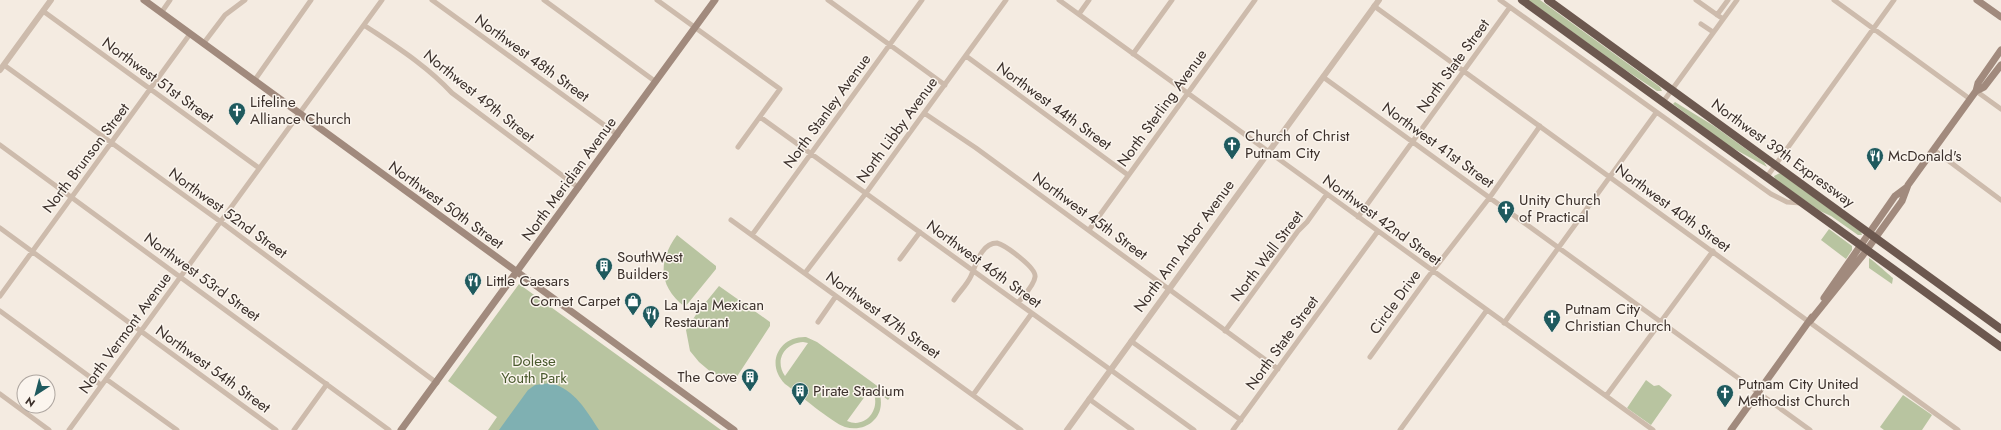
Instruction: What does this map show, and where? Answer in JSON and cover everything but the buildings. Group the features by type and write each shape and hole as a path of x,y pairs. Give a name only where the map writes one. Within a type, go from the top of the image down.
{"highway":[{"name":"Northwest 39th Expressway","path":"1522,0 2001,348"},
{"name":"Northwest 39th Expressway","path":"1548,0 2001,329"}],"main road":[{"name":"Northwest 50th Street","path":"144,0 734,430"},
{"name":"North Meridian Avenue","path":"401,430 437,383 715,0"},
{"path":"1977,0 2001,17"},
{"path":"1731,430 1872,235 1902,201 1908,185 1976,91 1978,83 2001,50"},
{"path":"1976,91 1984,87 2001,65"}],"street":[{"path":"2,68 51,0"},
{"path":"161,13 170,0"},
{"path":"203,44 225,15 245,0"},
{"path":"254,81 311,0"},
{"name":"North Vermont Avenue","path":"72,429 101,385 382,0"},
{"name":"Northwest 48th Street","path":"432,0 618,134"},
{"path":"544,0 656,82"},
{"path":"657,0 780,89 738,147"},
{"path":"828,0 945,85"},
{"name":"North Stanley Avenue","path":"752,236 922,0"},
{"name":"North Libby Avenue","path":"805,273 866,193 1006,0"},
{"name":"Northwest 42nd Street","path":"1059,0 1653,430"},
{"path":"1079,14 1089,0"},
{"path":"1133,54 1172,0"},
{"name":"North Sterling Avenue","path":"1089,230 1255,0"},
{"name":"North Ann Arbor Avenue","path":"1067,430 1379,0"},
{"name":"Northwest 39th Expressway","path":"1500,0 1770,194 1787,202 1801,203"},
{"path":"1696,0 1723,19"},
{"path":"1717,15 1728,0"},
{"path":"1663,102 1737,0"},
{"path":"1834,0 1970,99"},
{"path":"1766,178 1894,0"},
{"name":"Northwest 40th Street","path":"1374,6 1810,321 1958,430"},
{"name":"North State Street","path":"1358,217 1510,7"},
{"name":"Northwest 51st Street","path":"43,11 259,168"},
{"path":"1701,24 1713,32"},
{"name":"Northwest 49th Street","path":"364,25 414,59 438,78 452,93 578,188"},
{"name":"North Brunson Street","path":"0,296 71,197 112,144 190,34"},
{"name":"Northwest 44th Street","path":"966,56 1128,175"},
{"name":"Northwest 52nd Street","path":"2,68 221,222 437,383"},
{"name":"Northwest 41st Street","path":"1323,78 1490,197 1810,430"},
{"path":"1976,91 2001,109"},
{"name":"Northwest 45th Street","path":"924,113 976,148 1278,369"},
{"path":"1504,323 1656,113"},
{"name":"Northwest 46th Street","path":"760,117 1194,430"},
{"name":"Circle Drive","path":"1370,357 1490,197 1540,126"},
{"name":"Northwest 53rd Street","path":"0,145 181,276 389,430"},
{"path":"1934,150 2001,200"},
{"name":"North Wall Street","path":"1225,331 1327,194"},
{"name":"Northwest 47th Street","path":"731,220 1021,430"},
{"name":"Northwest 54th Street","path":"0,228 276,430"},
{"name":"North State Street","path":"1233,430 1378,231"},
{"path":"900,259 920,232"},
{"path":"954,300 971,277 975,264 992,244 1000,244 1031,266 1036,276 1018,303"},
{"path":"1606,396 1713,251"},
{"path":"818,322 836,296"},
{"path":"1400,430 1487,310"},
{"path":"0,311 101,385"},
{"path":"973,395 1032,313"},
{"path":"1131,341 1241,420"},
{"path":"106,379 176,430"},
{"path":"294,430 327,384"},
{"path":"0,394 49,430"},
{"path":"1090,399 1132,430"}],"green space":[{"path":"1528,0 1540,0 1660,87 1662,91 1657,91 1624,69"},
{"path":"1675,102 1714,126 1764,162 1767,167 1729,146 1673,104"},
{"path":"1780,173 1861,232 1862,235 1858,235 1831,216 1820,211 1775,179 1774,176"},
{"path":"1829,229 1852,246 1852,250 1846,259 1821,240"},
{"path":"677,235 716,266 716,269 685,307 670,291 664,273 666,254"},
{"path":"1869,258 1893,278 1892,284 1869,268"},
{"name":"Dolese Youth Park","path":"519,284 721,430 488,430 497,417 448,381"},
{"path":"719,286 770,322 770,326 736,378 727,380 712,373 699,362 690,351 686,330 697,313"},
{"path":"806,337 817,342 891,396 888,400 880,394 880,411 871,423 861,428 845,427 824,414 785,384 779,376 776,368 776,360 782,346 797,338","holes":["803,342 808,343 785,376 781,364 783,353 791,345","871,388 875,402 871,414 867,419 861,422 855,423 847,421"]},
{"path":"1646,380 1654,386 1659,385 1672,395 1651,425 1627,408"},
{"path":"1903,395 1932,415 1922,430 1884,430 1880,427"}],"water":[{"path":"551,383 567,390 584,408 599,430 499,430 528,390 535,385"}],"place":[{"name":"Lifeline Alliance Church","path":"237,126"},
{"name":"Church of Christ Putnam City","path":"1232,160"},
{"name":"McDonald's","path":"1875,171"},
{"name":"Unity Church of Practical","path":"1506,224"},
{"name":"SouthWest Builders","path":"604,281"},
{"name":"Little Caesars","path":"473,296"},
{"name":"Cornet Carpet","path":"633,316"},
{"name":"La Laja Mexican Restaurant","path":"651,329"},
{"name":"Putnam City Christian Church","path":"1552,333"},
{"name":"The Cove","path":"750,392"},
{"name":"Pirate Stadium","path":"800,406"},
{"name":"Putnam City United Methodist Church","path":"1725,408"}]}
